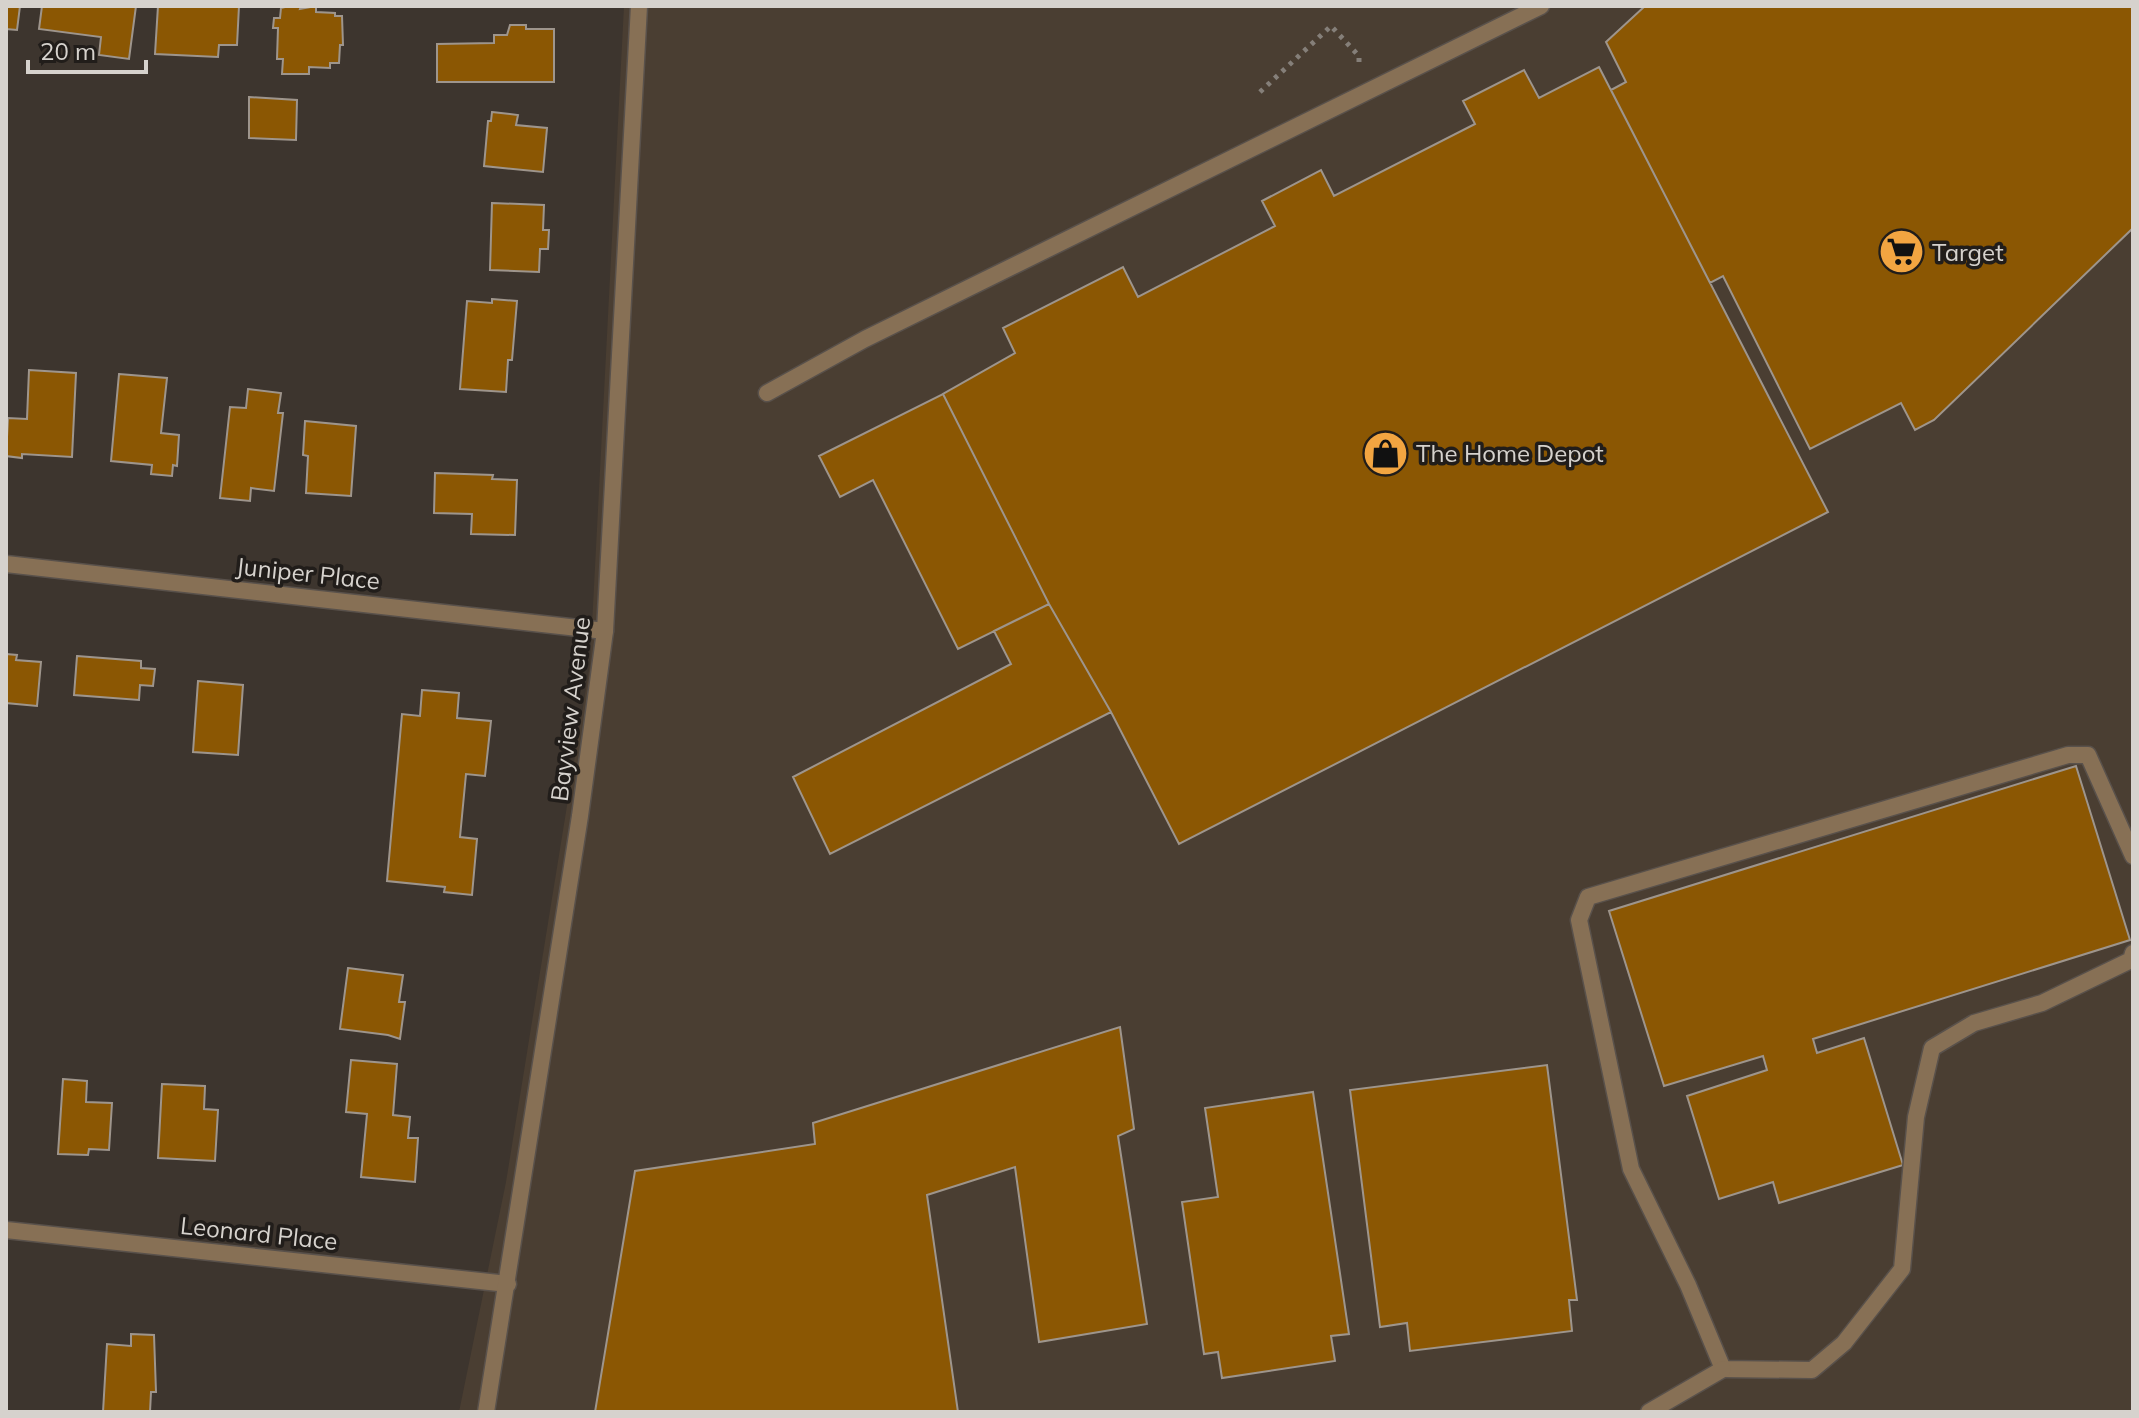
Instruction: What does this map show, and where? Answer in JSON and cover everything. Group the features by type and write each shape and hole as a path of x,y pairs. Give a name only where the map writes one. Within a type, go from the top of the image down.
{"street":[{"name":"Bayview Avenue","path":"486,1412 580,816 605,631 639,6"},
{"path":"767,393 865,339 1541,6"},
{"name":"Juniper Place","path":"6,564 605,631"},
{"path":"1723,1369 1688,1285 1631,1169 1579,920 1588,897 2068,755 2088,755 2133,856"},
{"path":"1649,1412 1723,1369 1812,1370 1844,1343 1902,1269 1916,1117 1932,1048 1974,1023 2042,1003 2131,960 2133,953"},
{"name":"Leonard Place","path":"6,1230 508,1284"}],"path":[{"path":"1260,92 1331,26 1359,56 1359,95"}],"shaded area":[{"path":"624,6 2133,6 2133,1412 459,1412 506,1182 590,664"}],"building":[{"path":"6,6 20,6 17,30 6,29"},
{"path":"42,6 136,6 129,59 99,55 101,37 39,29"},
{"path":"158,6 239,6 237,45 219,45 218,57 155,54"},
{"path":"301,6 300,9 316,6 316,12 342,16 343,45 340,45 339,63 330,63 330,68 309,67 309,74 282,74 283,59 277,59 278,28 273,28 274,18 280,18 281,8"},
{"name":"Target","path":"1645,6 2133,6 2133,228 1934,420 1915,430 1901,403 1810,449 1723,276 1710,283 1611,90 1626,82 1606,42"},
{"path":"510,25 526,25 526,29 554,29 554,82 437,82 437,44 494,43 494,35 507,35"},
{"name":"The Home Depot","path":"1599,67 1828,512 1179,844 1111,712 1049,604 943,394 1015,353 1003,328 1123,267 1138,297 1275,226 1262,201 1321,170 1334,196 1475,124 1463,101 1524,70 1539,98"},
{"path":"249,97 297,100 296,140 249,138"},
{"path":"492,112 518,115 516,125 547,128 543,172 484,166 488,121 491,121"},
{"path":"492,203 544,205 543,230 549,230 548,249 540,249 539,272 490,270"},
{"path":"492,299 517,301 506,392 460,389 467,301 492,303"},
{"path":"29,370 76,373 72,457 6,456 8,418 27,419"},
{"path":"119,374 167,378 161,433 179,435 177,466 173,465 172,476 151,474 152,465 111,461"},
{"path":"248,389 281,393 278,413 283,413 274,491 251,488 250,501 220,498 230,407 246,408"},
{"path":"943,394 1049,604 958,649 873,480 840,497 819,456"},
{"path":"305,421 356,426 351,496 306,493 308,456 303,455"},
{"path":"435,473 493,475 492,479 517,480 515,535 471,534 472,514 434,513"},
{"path":"1049,604 1111,712 830,854 793,777 1011,664 994,631"},
{"path":"6,654 17,655 16,660 41,662 37,706 6,703"},
{"path":"77,656 141,661 141,668 155,669 153,686 140,685 139,700 74,695"},
{"path":"198,681 243,685 238,755 193,752"},
{"path":"422,690 459,693 457,718 491,721 485,776 466,774 460,837 477,839 472,895 444,892 445,887 387,881 402,714 420,716"},
{"path":"2076,766 2130,940 1813,1039 1817,1053 1864,1038 1903,1165 1779,1203 1773,1182 1719,1199 1687,1096 1767,1070 1763,1056 1664,1086 1609,911"},
{"path":"348,968 403,975 399,1002 405,1002 400,1039 340,1029"},
{"path":"1120,1027 1134,1129 1118,1136 1147,1324 1039,1342 1015,1167 927,1195 958,1412 595,1412 635,1171 815,1144 813,1123"},
{"path":"351,1060 397,1064 393,1115 410,1117 408,1138 418,1138 415,1182 361,1177 367,1114 346,1112"},
{"path":"1547,1065 1577,1300 1569,1300 1572,1331 1410,1351 1407,1323 1380,1327 1350,1090"},
{"path":"63,1079 87,1081 86,1102 112,1103 109,1150 89,1149 88,1155 58,1154"},
{"path":"162,1084 205,1086 204,1109 218,1110 215,1161 158,1158"},
{"path":"1313,1092 1349,1334 1331,1336 1335,1361 1222,1378 1218,1352 1204,1354 1182,1202 1218,1197 1205,1108"},
{"path":"131,1334 154,1335 156,1392 151,1392 150,1412 103,1412 107,1344 131,1346"}],"place":[{"name":"Target","path":"1901,252"},
{"name":"The Home Depot","path":"1385,453"}]}
